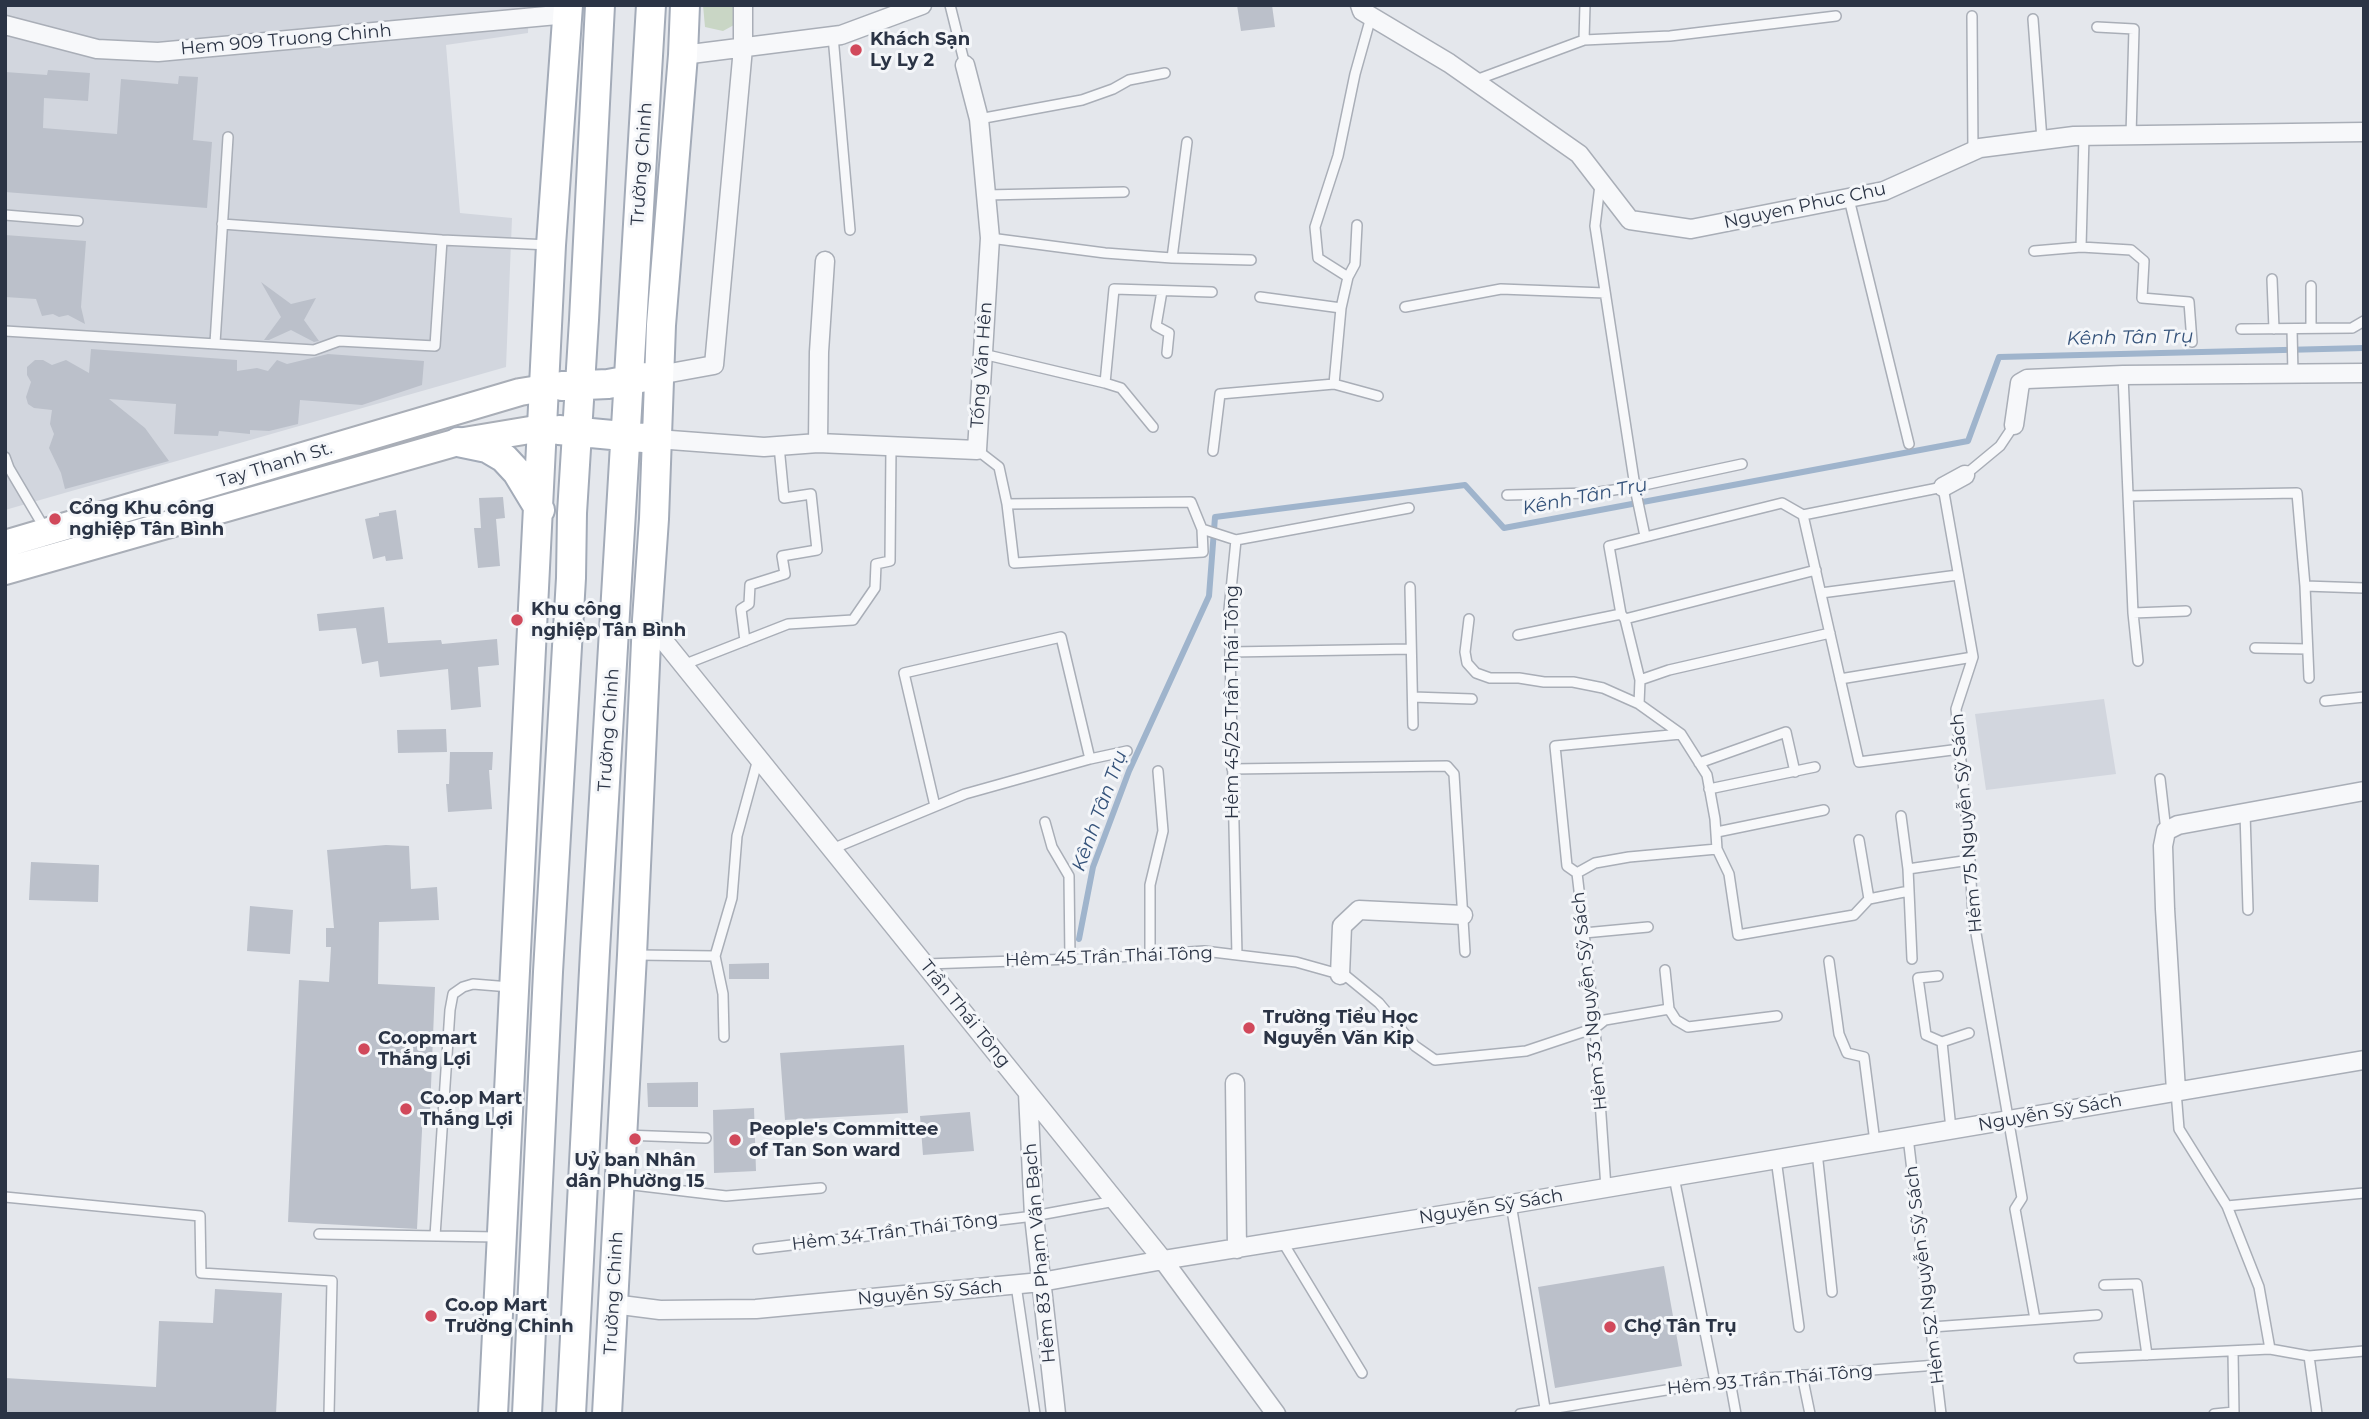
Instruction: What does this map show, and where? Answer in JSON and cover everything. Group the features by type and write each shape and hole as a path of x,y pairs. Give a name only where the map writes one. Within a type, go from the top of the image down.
{"main road":[{"path":"527,1414 600,5"},
{"name":"Trường Chinh","path":"571,1414 651,5"},
{"name":"Trường Chinh","path":"607,1414 654,519 661,326 685,5"},
{"path":"493,1414 551,245 568,9"},
{"path":"545,388 629,380 659,374"},
{"path":"542,428 657,439"},
{"path":"458,442 488,447 504,458 517,472 538,507 571,578"},
{"path":"515,987 629,999"}],"street":[{"path":"659,374 714,365 743,47 743,5"},
{"path":"683,55 833,36 922,5"},
{"name":"Hem 909 Truong Chinh","path":"5,25 97,49 158,52 568,9"},
{"name":"Nguyen Phuc Chu","path":"1365,11 1474,81 1579,154 1630,220 1691,229 1884,191 1980,148 2084,136 2364,132"},
{"name":"Tống Văn Hên","path":"657,439 779,446 818,443 976,450 990,238 979,119 965,65"},
{"path":"818,443 819,352 825,261"},
{"path":"2014,425 2020,383 2027,379 2293,368 2364,373"},
{"name":"Tay Thanh St.","path":"5,570 51,545 520,392 545,388"},
{"name":"Tay Thanh St.","path":"5,544 51,545 458,442 542,428"},
{"path":"1943,487 1965,475"},
{"name":"Trần Thái Tông","path":"647,620 1163,1260 1276,1414"},
{"path":"2176,1091 2165,909 2163,846 2166,831 2178,825 2364,791"},
{"path":"1340,975 1342,926 1359,910 1463,915"},
{"name":"Nguyễn Sỹ Sách","path":"613,1304 660,1310 757,1309 1041,1282 2364,1060"},
{"path":"1234,1083 1237,1249"},
{"name":"Hẻm 83 Phạm Văn Bạch","path":"1028,1093 1034,1216 1056,1414"}],"lane":[{"name":"Tống Văn Hên","path":"950,5 965,65"},
{"path":"1584,40 1585,5"},
{"path":"1348,277 1318,258 1315,227 1338,156 1365,11"},
{"path":"1474,81 1584,40 1671,36 1836,16"},
{"path":"1972,16 1973,152"},
{"path":"2033,19 2042,140"},
{"path":"2098,27 2134,29 2131,135"},
{"path":"833,36 850,230"},
{"path":"979,119 1082,100 1114,89 1129,80 1165,73"},
{"path":"2081,247 2084,136"},
{"path":"215,343 228,137"},
{"path":"1172,258 1187,142"},
{"path":"1601,181 1595,226 1645,536"},
{"path":"986,195 1124,192"},
{"path":"1849,199 1909,443"},
{"path":"5,215 78,221"},
{"path":"222,225 551,245"},
{"path":"1334,384 1341,308 1348,277 1355,264 1357,225"},
{"path":"990,238 1105,253 1251,260"},
{"path":"5,331 314,350 339,341 435,346 442,240"},
{"path":"2034,251 2081,247 2131,250 2144,261 2142,298 2189,302 2192,342"},
{"path":"2272,279 2274,329"},
{"path":"2311,286 2311,328"},
{"path":"1105,383 1114,289 1212,292"},
{"path":"1405,307 1500,289 1605,293"},
{"path":"1162,291 1156,326 1169,333 1167,353"},
{"path":"1260,297 1341,308"},
{"path":"2241,329 2292,332 2311,328 2352,328 2364,321"},
{"path":"2292,332 2293,368"},
{"path":"983,354 1121,388 1153,427"},
{"path":"2123,375 2133,613 2138,661"},
{"path":"1213,451 1220,394 1334,384 1378,396"},
{"path":"1965,475 2000,446 2014,425"},
{"path":"745,640 741,609 749,604 750,585 785,574 782,556 817,550 811,494 784,498 779,446"},
{"path":"683,665 788,624 853,620 875,588 876,564 890,561 891,447"},
{"path":"976,450 999,467 1007,504 1014,563 1203,552 1202,529 1191,502 1007,504"},
{"path":"5,457 51,545"},
{"path":"1507,495 1636,490 1742,464"},
{"path":"1639,704 1640,680 1623,617 1609,546 1782,503 1803,515 1943,487"},
{"name":"Hẻm 75 Nguyễn Sỹ Sách","path":"1943,487 1972,657 1956,709 1973,916 2022,1198 2015,1209 2035,1319"},
{"path":"2128,496 2297,492 2309,678"},
{"path":"1202,529 1236,540 1409,508"},
{"path":"1803,515 1859,762 1960,749"},
{"name":"Hẻm 45/25 Trần Thái Tông","path":"1236,540 1229,610 1237,955"},
{"path":"1518,635 1623,617 1816,570"},
{"path":"1821,593 1958,575"},
{"path":"2305,586 2364,588"},
{"path":"1410,587 1413,725"},
{"path":"2133,613 2186,611"},
{"path":"1469,619 1466,663 1476,673 1490,678 1573,682 1603,688 1639,704 1681,734 1707,775 1717,832 1717,849 1729,874 1738,935 1854,915 1868,899 1909,891"},
{"path":"1640,680 1669,670 1830,633"},
{"path":"935,806 904,673 1061,637 1090,760"},
{"path":"2255,648 2307,649"},
{"path":"1230,652 1411,649"},
{"path":"1840,678 1972,657"},
{"path":"1413,697 1472,699"},
{"path":"2325,701 2364,697"},
{"path":"1699,762 1786,732 1795,772"},
{"path":"1577,873 1567,866 1555,746 1681,734"},
{"path":"832,849 965,794 1126,751"},
{"path":"724,1037 723,994 715,956 732,898 737,836 758,758"},
{"path":"1232,769 1447,765 1454,774 1465,952"},
{"path":"1709,789 1815,767"},
{"path":"1150,954 1150,885 1163,831 1158,771"},
{"path":"2160,779 2166,831"},
{"path":"1717,832 1824,810"},
{"path":"2245,813 2248,910"},
{"path":"1901,816 1908,869 1912,959"},
{"path":"1045,822 1052,847 1069,876 1070,959"},
{"path":"1859,840 1868,899"},
{"name":"Hẻm 33 Nguyễn Sỹ Sách","path":"1606,1188 1595,1028 1577,873 1595,863 1629,857 1717,849"},
{"path":"1908,869 1970,860"},
{"path":"1584,933 1648,927"},
{"name":"Hẻm 45 Trần Thái Tông","path":"924,964 1204,951 1296,962 1346,976 1379,1003 1415,1046 1435,1060 1526,1051 1595,1028 1605,1020 1669,1009"},
{"path":"632,955 715,956"},
{"path":"1829,961 1839,1034 1847,1053 1864,1057 1875,1142"},
{"path":"1665,970 1669,1009 1675,1020 1688,1027 1777,1016"},
{"path":"1938,976 1918,978 1926,1035 1942,1041 1969,1033"},
{"path":"435,1236 453,994 473,984 515,987"},
{"path":"1942,1041 1951,1129"},
{"path":"2176,1091 2179,1129 2227,1206 2259,1287 2270,1349"},
{"path":"622,1135 706,1138"},
{"name":"Hẻm 52 Nguyễn Sỹ Sách","path":"1908,1137 1933,1327 1941,1414"},
{"path":"1817,1152 1832,1293"},
{"path":"1776,1159 1799,1327"},
{"path":"1674,1177 1715,1382"},
{"path":"620,1184 726,1196 821,1188"},
{"path":"2227,1206 2364,1193"},
{"path":"5,1197 200,1216 201,1273 332,1281 329,1414"},
{"name":"Hẻm 34 Trần Thái Tông","path":"758,1249 1034,1216 1115,1201"},
{"path":"1511,1205 1545,1408"},
{"path":"319,1234 502,1237"},
{"path":"1282,1241 1362,1373"},
{"path":"1016,1284 1035,1414"},
{"path":"2104,1285 2137,1284 2147,1355"},
{"path":"1933,1327 2097,1315"},
{"path":"2079,1358 2270,1349 2309,1356 2364,1351"},
{"path":"2214,1414 2234,1413 2233,1351"},
{"path":"2309,1356 2317,1414"},
{"name":"Hẻm 93 Trần Thái Tông","path":"1520,1414 1715,1382 1937,1365"},
{"path":"1802,1375 1810,1414"},
{"path":"1730,1381 1736,1414"}],"shaded area":[{"path":"5,5 529,5 528,33 446,45 460,213 512,218 506,367 5,510"},
{"path":"2104,699 2116,774 1986,790 1975,714"}],"green space":[{"path":"703,5 733,5 734,25 723,31 705,27"}],"building":[{"path":"1237,5 1272,5 1275,27 1241,31"},
{"path":"48,70 90,73 88,101 44,98 43,128 117,134 121,79 178,84 179,76 198,77 193,140 212,142 207,208 5,192 5,72 47,75"},
{"path":"5,235 86,241 81,307 85,324 68,315 42,316 36,299 5,297"},
{"path":"261,282 291,304 316,298 304,320 319,341 314,342 291,330 264,340 281,317"},
{"path":"91,349 237,360 237,371 257,368 268,371 277,360 287,364 328,354 424,361 422,385 362,405 300,400 298,424 269,431 250,430 250,434 219,431 218,436 174,434 176,404 109,399 145,428 169,461 65,489 49,448 54,434 50,424 52,410 34,408 28,404 26,397 31,382 27,367 35,360 43,360 52,365 66,360 89,373"},
{"path":"503,497 505,518 496,519 500,566 478,568 474,528 481,528 479,498"},
{"path":"396,510 403,559 386,561 385,556 373,559 365,519"},
{"path":"384,607 388,643 441,640 442,644 497,639 499,665 478,667 481,707 451,710 448,669 380,677 378,661 362,664 356,628 319,631 317,614"},
{"path":"446,729 447,752 398,753 397,730"},
{"path":"450,752 493,752 492,770 489,770 492,809 448,812 446,784 449,784"},
{"name":"Co.opmart Thắng Lợi","path":"386,845 409,846 411,889 437,887 439,920 379,922 378,984 435,987 430,1111 423,1111 417,1229 288,1222 299,980 329,982 331,947 326,947 326,928 334,928 327,850"},
{"path":"31,862 99,865 98,902 29,900"},
{"path":"250,906 293,910 290,954 247,951"},
{"path":"769,963 769,979 729,979 729,964"},
{"path":"904,1045 908,1113 785,1120 780,1053"},
{"path":"698,1082 698,1107 648,1107 647,1083"},
{"name":"People's Committee of Tan Son ward","path":"754,1108 756,1171 714,1173 713,1110"},
{"path":"970,1112 974,1151 923,1155 920,1116"},
{"name":"Chợ Tân Trụ","path":"1664,1266 1682,1366 1555,1388 1538,1287"},
{"path":"215,1289 282,1293 276,1414 5,1414 5,1378 156,1387 159,1321 213,1323"}],"waterway":[{"name":"Kênh Tân Trụ","path":"1079,939 1093,867 1129,771 1209,596 1215,517 1465,485 1504,528 1968,441 1999,357 2364,348"}],"place":[{"name":"Khách Sạn Ly Ly 2","path":"856,50"},
{"name":"Cổng Khu công nghiệp Tân Bình","path":"55,519"},
{"name":"Khu công nghiệp Tân Bình","path":"517,620"},
{"name":"Trường Tiểu Học Nguyễn Văn Kip","path":"1249,1028"},
{"name":"Co.opmart Thắng Lợi","path":"364,1049"},
{"name":"Co.op Mart Thắng Lợi","path":"406,1109"},
{"name":"Uỷ ban Nhân dân Phường 15","path":"635,1139"},
{"name":"People's Committee of Tan Son ward","path":"735,1140"},
{"name":"Co.op Mart Trường Chinh","path":"431,1316"},
{"name":"Chợ Tân Trụ","path":"1610,1327"}]}
